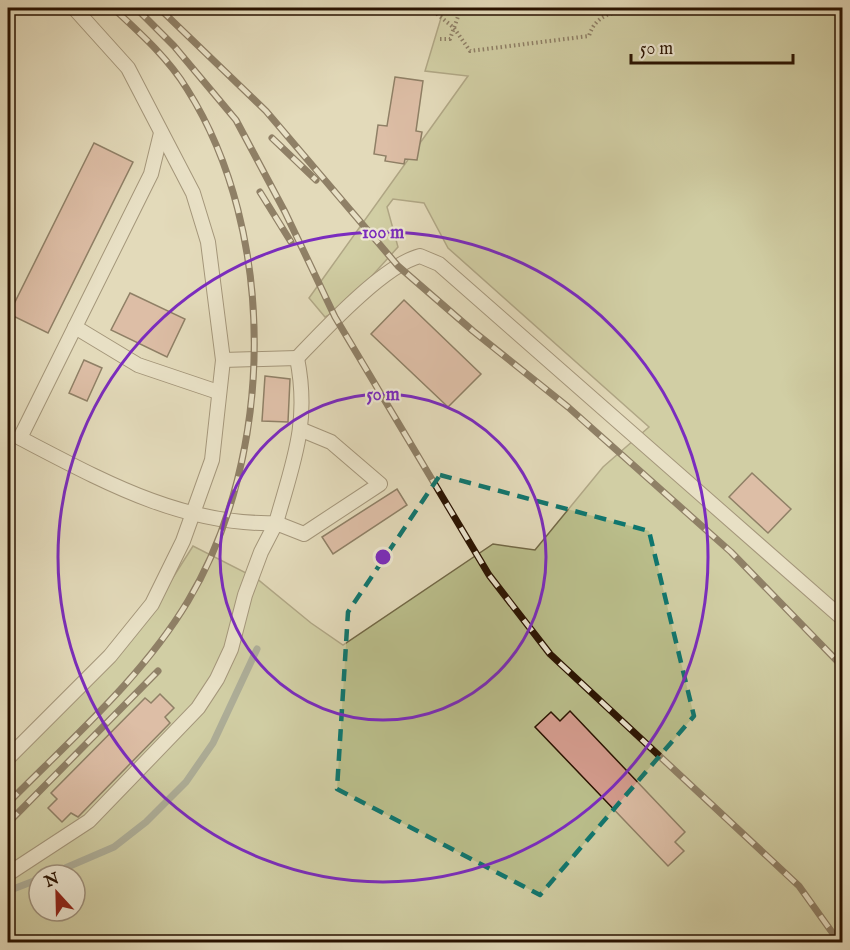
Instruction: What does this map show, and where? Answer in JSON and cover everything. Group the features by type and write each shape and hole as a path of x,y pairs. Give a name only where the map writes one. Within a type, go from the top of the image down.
{"lane":[{"path":"8,758 110,656 152,604 193,515 212,460 223,360 208,242 193,193 128,68 74,8"},
{"path":"161,133 151,174 20,438 118,488 193,515 243,524 276,523 304,534 380,484 331,442 302,430"},
{"path":"223,360 297,358 335,317 398,266 420,256 439,264 843,618"},
{"path":"75,327 138,364 218,392"},
{"path":"8,874 89,821 198,708 217,679 231,649 253,573 276,523 302,430 303,389 297,358"}],"path":[{"path":"430,8 454,28 470,51 589,36 593,24 604,15 637,8"},
{"path":"440,39 450,39 461,8"},
{"path":"677,8 682,10 686,8"}],"highlighted area":[{"path":"440,475 649,531 694,716 540,895 337,789 348,612"}],"green space":[{"path":"444,8 842,8 842,942 8,942 8,763 153,609 193,546 256,578 311,623 343,645 493,544 535,550 603,467 649,427 448,248 424,203 393,199 387,207 398,247 343,308 325,317 309,298 468,76 425,71"}],"building":[{"path":"395,77 423,81 416,131 422,132 417,160 405,159 404,164 385,161 386,156 374,154 378,125 387,126"},
{"path":"94,143 133,162 48,333 9,314"},
{"path":"130,293 185,319 167,357 111,330"},
{"path":"404,300 481,374 448,407 371,334"},
{"path":"84,360 102,368 87,401 69,393"},
{"path":"265,376 290,379 288,422 262,421"},
{"path":"752,473 791,509 768,533 729,497"},
{"path":"397,489 407,505 333,554 322,537"},
{"path":"160,694 174,708 165,717 170,723 78,817 71,813 62,822 48,808 57,799 51,793 145,698 151,703"},
{"path":"570,711 685,832 675,842 684,851 668,866 535,727 551,712 560,721"}],"waterway":[{"path":"77,863 114,847 146,822 186,782 213,743 257,649"},
{"path":"8,891 27,884"}],"railway":[{"path":"8,803 127,682 170,629 188,601 217,543 237,480 250,413 254,345 250,276 238,209 217,146 187,89 171,67 153,46 113,8"},
{"path":"136,8 174,46 236,120 285,212 335,317 489,575 550,654 799,886 839,942"},
{"path":"159,8 266,111 398,266 473,331 568,407 731,552 842,666"},
{"path":"272,138 316,180"},
{"path":"260,192 291,242"},
{"path":"8,823 158,671"}]}
